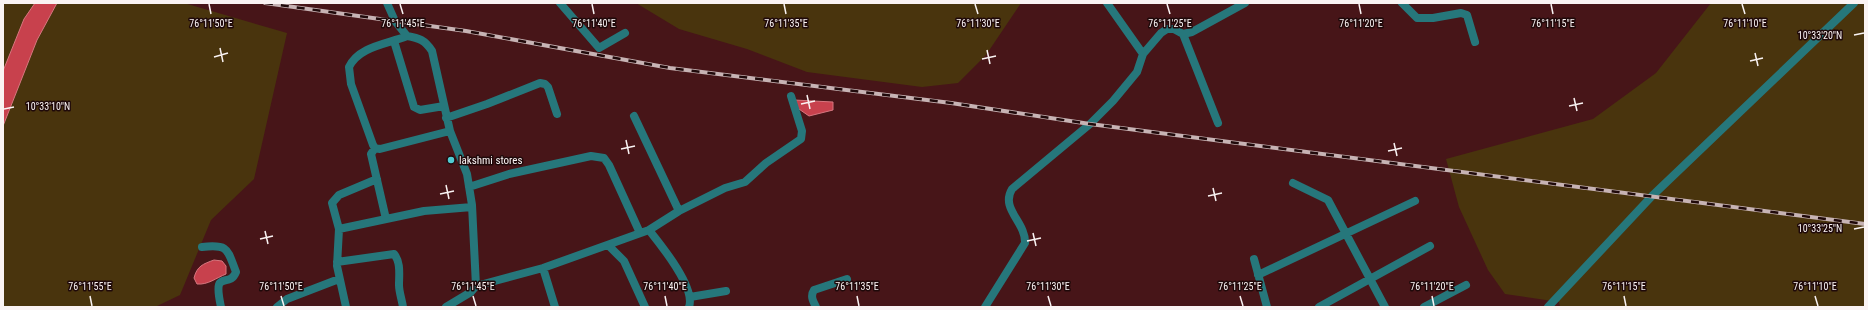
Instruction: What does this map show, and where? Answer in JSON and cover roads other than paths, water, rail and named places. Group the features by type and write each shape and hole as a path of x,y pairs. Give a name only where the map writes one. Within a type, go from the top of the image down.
{"street":[{"path":"387,3 395,21 407,36"},
{"path":"560,3 599,48 625,33"},
{"path":"1107,3 1143,54"},
{"path":"1183,34 1203,28 1232,6 1245,3"},
{"path":"1402,3 1409,12 1417,18 1433,18 1461,14 1467,15 1475,42"},
{"path":"1548,307 1652,196 1854,3"},
{"path":"985,307 1025,243 1023,228 1009,206 1008,196 1012,189 1090,124 1113,101 1137,72 1143,54 1161,33 1168,29 1174,29 1183,34 1218,123"},
{"path":"375,148 354,91 349,75 349,67 356,58 373,47 407,36 420,38 427,43 432,51 446,118 467,174 472,207 476,286"},
{"path":"394,41 410,101 414,107 420,110 444,106"},
{"path":"446,118 540,83 548,88 557,114"},
{"path":"446,307 471,292 476,286 543,268 649,230 678,211 725,188 745,182 766,163 801,139 802,131 791,96"},
{"path":"634,116 678,211"},
{"path":"375,148 380,149 450,131"},
{"path":"375,148 371,154 386,219"},
{"path":"469,187 509,174 549,164 598,156 604,158 608,165 640,233"},
{"path":"346,307 339,279 337,262 339,229 332,203 335,198 377,179"},
{"path":"1293,183 1328,200 1385,307"},
{"path":"1258,275 1415,201"},
{"path":"339,229 424,211 472,207"},
{"path":"649,230 687,285 690,297 689,307"},
{"path":"202,247 218,245 225,249 236,272 232,278 222,280 218,284 217,289 221,307"},
{"path":"608,245 624,261 645,307"},
{"path":"1319,307 1430,246"},
{"path":"337,262 394,254 397,259 400,272 399,286 403,307"},
{"path":"1254,259 1268,307"},
{"path":"543,268 555,307"},
{"path":"277,307 288,299 339,279"},
{"path":"816,307 812,298 812,293 814,290 847,279"},
{"path":"1424,307 1466,285"},
{"path":"690,297 726,291"}],"railway":[{"path":"265,3 466,31 670,68 951,103 1090,124 1865,224"}],"place":[{"name":"lakshmi stores","path":"451,160"}]}
